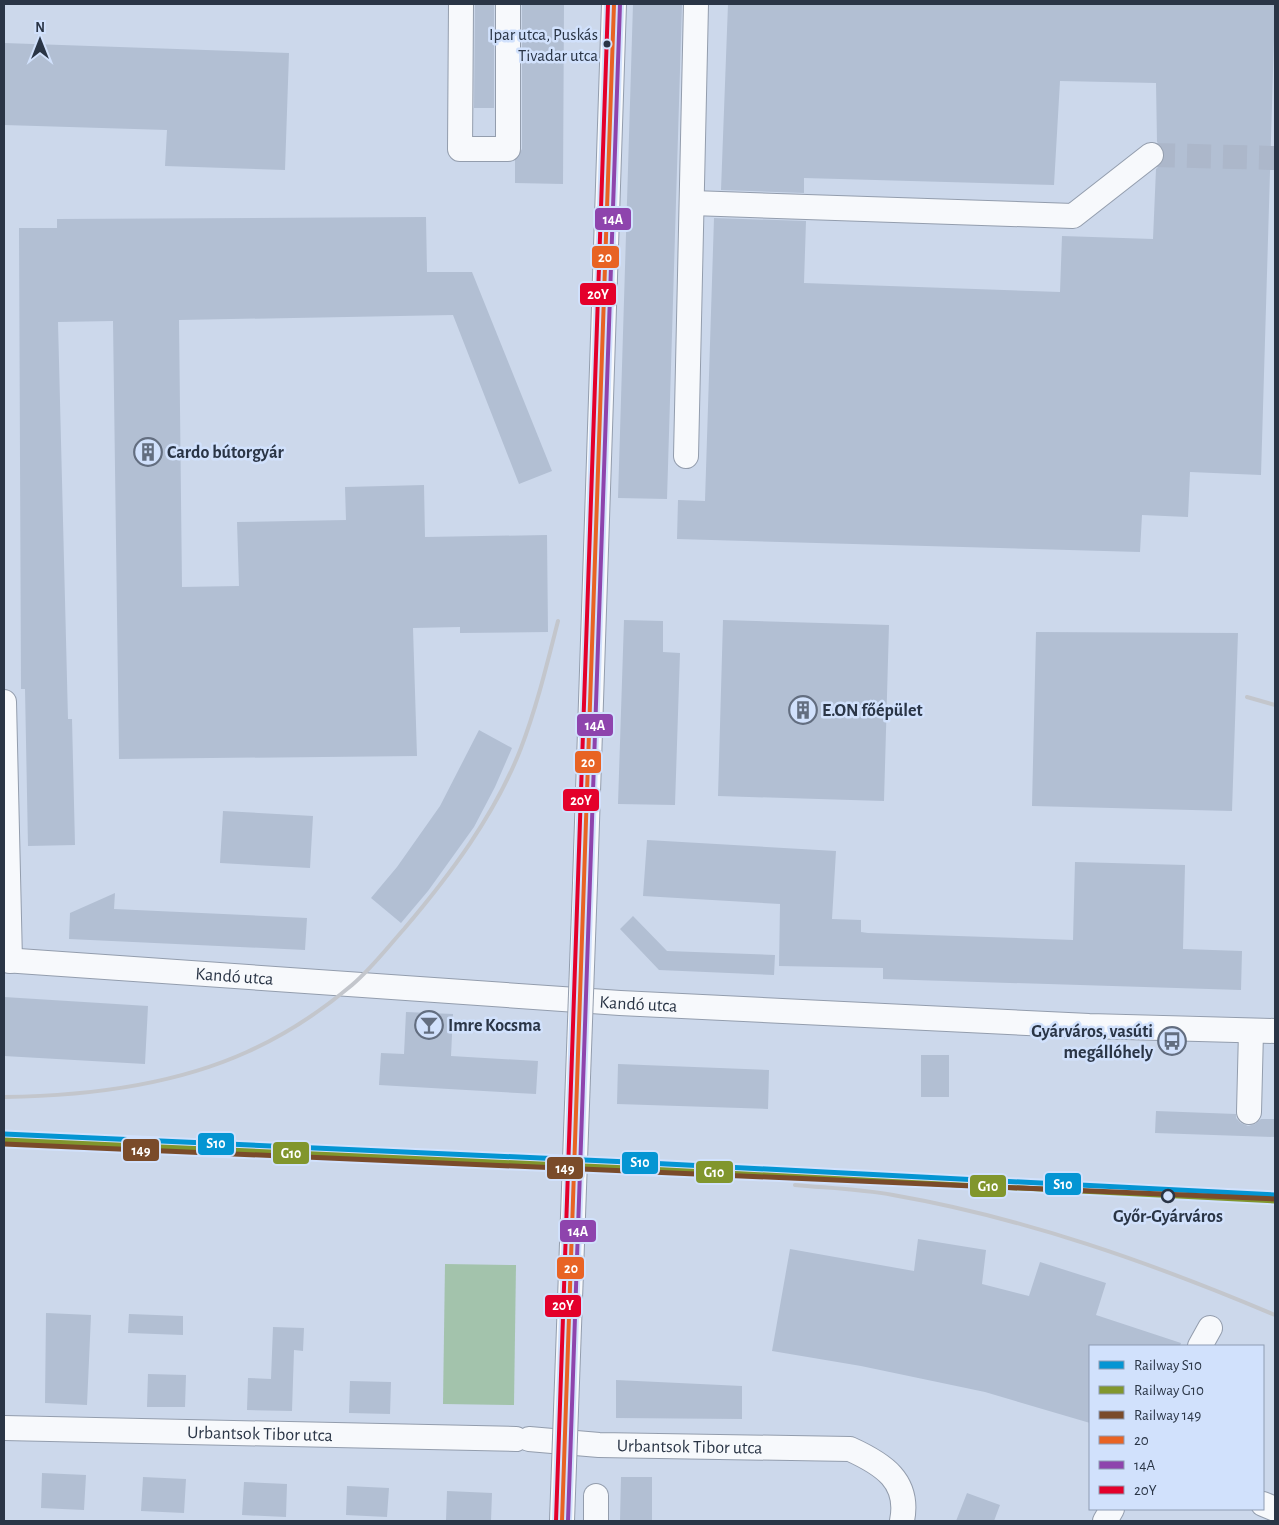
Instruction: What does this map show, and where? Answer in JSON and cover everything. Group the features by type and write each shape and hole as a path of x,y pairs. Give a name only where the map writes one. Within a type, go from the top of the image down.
{"street":[{"path":"461,4 460,150 508,150 508,4"},
{"path":"562,1521 614,4"},
{"path":"686,456 696,4"},
{"path":"692,203 1073,216 1151,155"},
{"path":"4,702 7,960"},
{"name":"Kandó utca","path":"7,960 620,1003 1089,1026 1275,1031"},
{"path":"1249,1112 1251,1030"},
{"name":"Urbantsok Tibor utca","path":"4,1428 522,1439 600,1445 850,1449 884,1467 896,1481 904,1495 902,1521"},
{"path":"596,1496 596,1521"},
{"path":"1105,1521 1111,1510"}],"green space":[{"path":"445,1264 516,1265 514,1405 443,1404"}],"building":[{"path":"475,4 494,4 494,108 474,108"},
{"path":"522,4 564,4 563,184 515,183 515,160 522,149"},
{"path":"633,4 682,4 667,499 618,498"},
{"path":"728,4 1275,4 1261,475 1190,472 1188,517 1142,515 1140,552 677,539 678,500 705,501 714,218 806,221 804,283 1060,292 1062,236 1153,239 1156,169 1164,161 1165,154 1157,142 1156,83 1060,81 1054,185 804,178 804,193 721,190"},
{"path":"4,43 289,53 285,170 165,166 167,130 4,125"},
{"path":"426,217 427,272 472,272 552,471 519,484 453,315 179,320 182,587 239,586 237,522 346,520 345,487 424,485 425,537 547,535 548,632 460,633 460,627 413,628 417,756 119,759 113,321 58,322 68,719 72,719 75,845 28,846 25,689 21,689 19,228 57,228 57,219"},
{"path":"624,620 663,621 663,652 680,653 675,805 618,804"},
{"name":"E.ON főépület","path":"723,620 889,625 884,801 718,796"},
{"path":"1036,632 1238,633 1232,811 1032,806"},
{"path":"479,730 512,748 495,787 474,827 428,891 401,923 371,898 397,867 440,806"},
{"path":"223,811 313,816 310,868 220,863"},
{"path":"647,840 836,851 832,919 861,920 861,932 868,933 1073,940 1075,862 1185,865 1183,949 1242,951 1241,990 883,979 883,968 779,966 780,904 643,896"},
{"path":"115,893 114,909 307,918 305,950 69,939 70,913"},
{"path":"633,916 667,951 775,955 774,975 659,970 620,929"},
{"path":"4,997 148,1006 145,1064 4,1056"},
{"path":"406,1012 453,1014 451,1056 538,1061 536,1094 379,1085 381,1053 404,1054"},
{"path":"921,1055 949,1055 949,1097 921,1097"},
{"path":"618,1064 769,1070 768,1109 617,1104"},
{"path":"1156,1111 1236,1114 1236,1118 1241,1123 1248,1126 1255,1124 1261,1119 1275,1119 1275,1137 1155,1133"},
{"path":"918,1239 986,1250 982,1284 1029,1296 1040,1262 1106,1283 1096,1315 1181,1343 1180,1345 1089,1345 1089,1423 985,1392 861,1366 772,1351 790,1249 914,1271"},
{"path":"46,1313 91,1315 87,1405 45,1403"},
{"path":"129,1314 183,1316 183,1335 128,1333"},
{"path":"273,1327 304,1328 303,1351 294,1350 292,1411 247,1410 248,1378 271,1379"},
{"path":"148,1374 186,1375 185,1407 147,1407"},
{"path":"616,1380 742,1386 742,1419 616,1418"},
{"path":"350,1381 391,1382 390,1414 349,1413"},
{"path":"42,1473 86,1475 84,1510 41,1508"},
{"path":"143,1477 186,1479 184,1513 141,1511"},
{"path":"621,1477 652,1477 652,1521 620,1521"},
{"path":"244,1482 287,1484 286,1517 242,1515"},
{"path":"347,1486 389,1488 387,1517 346,1515"},
{"path":"447,1491 492,1493 491,1521 446,1521"},
{"path":"967,1493 1000,1505 994,1521 956,1521"}],"tunnel":[{"path":"1151,155 1275,158"}],"railway":[{"path":"4,1097 66,1094 128,1087 159,1081 218,1064 275,1038 315,1014 352,985 379,958 438,887 485,820 510,773 527,732 558,621"},
{"path":"1247,697 1275,705"},
{"path":"795,1185 881,1193 991,1216 1039,1229 1135,1260 1275,1315"}],"rail line":[{"name":"S10","path":"4,1134 628,1162 1275,1195"},
{"name":"G10","path":"4,1140 628,1168 1275,1201"},
{"name":"149","path":"4,1144 1275,1199"}],"transit line":[{"name":"20Y","path":"556,1521 608,4"},
{"name":"20","path":"562,1521 614,4"},
{"name":"14A","path":"568,1521 620,4"}],"place":[{"name":"Ipar utca, Puskás Tivadar utca","path":"607,44"},
{"name":"Cardo bútorgyár","path":"148,452"},
{"name":"E.ON főépület","path":"803,710"},
{"name":"Imre Kocsma","path":"429,1025"},
{"name":"Gyárváros, vasúti megállóhely","path":"1172,1041"},
{"name":"Győr-Gyárváros","path":"1168,1196"}]}
